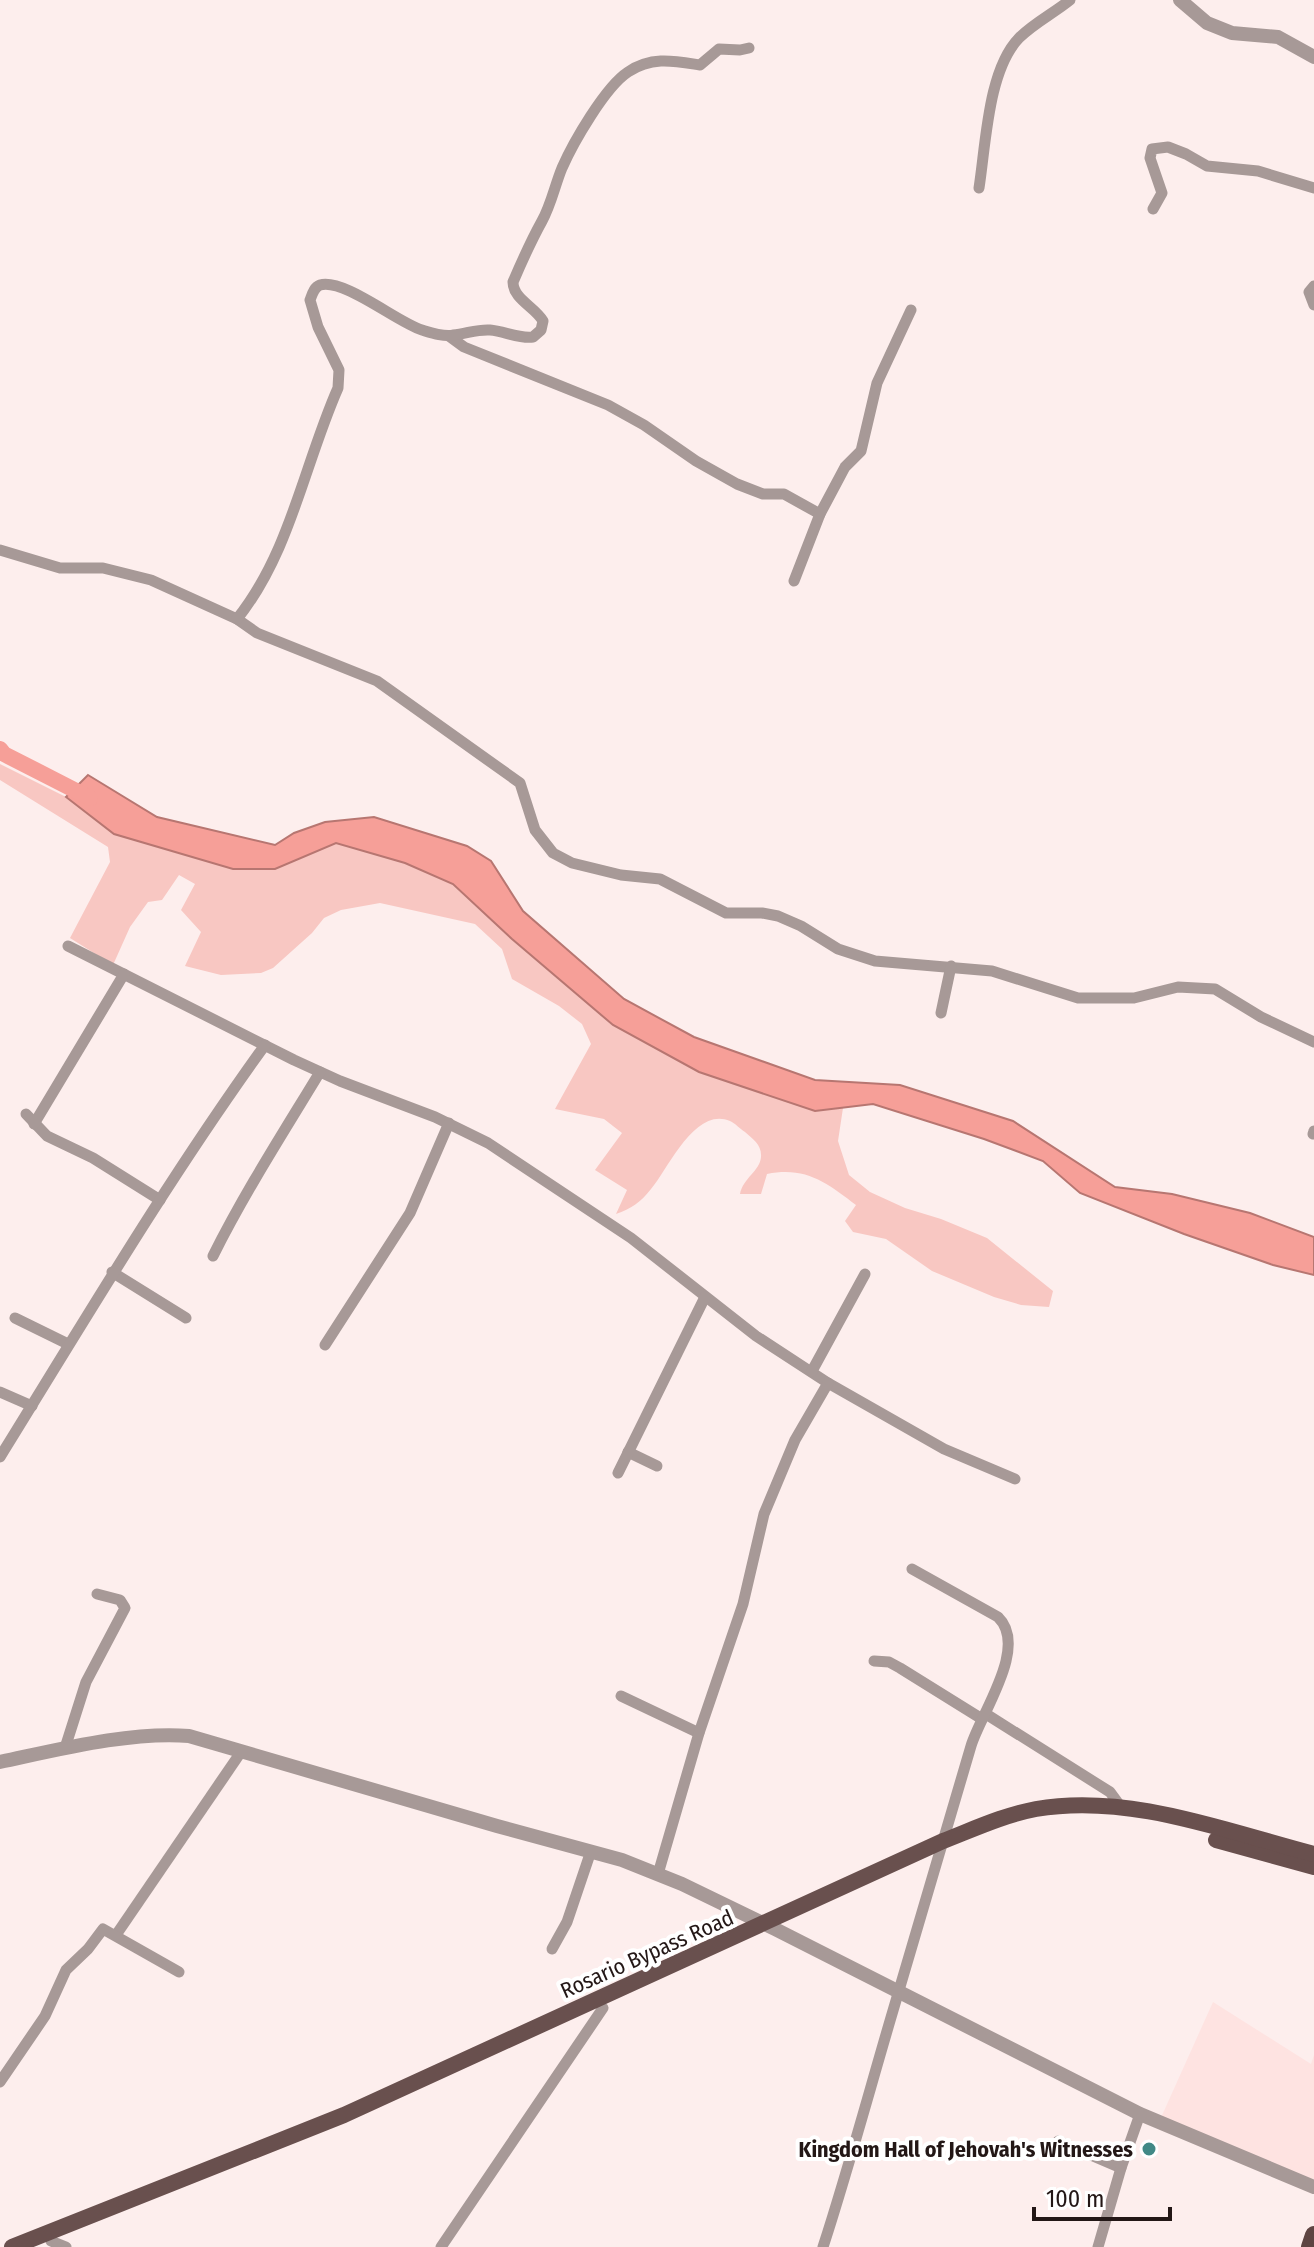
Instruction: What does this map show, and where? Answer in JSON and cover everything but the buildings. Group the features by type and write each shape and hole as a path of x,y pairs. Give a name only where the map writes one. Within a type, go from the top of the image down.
{"highway":[{"path":"1310,2247 1314,2235"}],"main road":[{"name":"Rosario Bypass Road","path":"51,2245 349,2124 603,2008 1009,1815 1070,1805 1138,1809 1314,1854"},
{"name":"Rosario Bypass Road","path":"942,1847 1041,1816 1104,1814 1135,1818 1314,1867"},
{"name":"Rosario Bypass Road","path":"12,2247 344,2115 770,1927"}],"street":[{"path":"979,188 995,82 1007,54 1020,37 1070,0"},
{"path":"1180,0 1207,23 1232,33 1278,37 1314,57"},
{"path":"449,336 473,330 491,330 527,338 538,335 543,321 536,310 516,294 513,282 534,232 543,219 571,148 611,89 627,72 643,65 674,59 700,65 719,49 749,48"},
{"path":"1153,209 1162,193 1150,158 1152,149 1156,147 1177,150 1217,169 1258,171 1314,188"},
{"path":"237,619 265,580 338,388 339,370 318,327 310,300 313,292 323,285 346,290 370,301 403,323 449,336 464,347 608,405 737,484 763,494 784,494 820,514"},
{"path":"1314,286 1309,292 1314,305"},
{"path":"794,581 820,514 845,467 861,451 877,383 911,310"},
{"path":"0,550 60,568 103,568 130,573 237,619 257,633 377,681 517,780 522,785 535,830 559,857 595,870 660,879 726,913 778,916 838,949 861,957 992,971 1078,998 1134,998 1178,987 1215,989 1261,1017 1314,1042"},
{"path":"68,946 320,1072 449,1123 511,1156 643,1247 756,1336 828,1383 944,1449 1015,1479"},
{"path":"941,1013 951,966"},
{"path":"124,974 30,1119 47,1136 93,1158 160,1200"},
{"path":"0,1457 112,1272 204,1130 265,1045"},
{"path":"213,1256 249,1187 273,1153 320,1072"},
{"path":"325,1345 410,1213 449,1123"},
{"path":"112,1272 186,1318"},
{"path":"812,1371 865,1274"},
{"path":"618,1473 705,1297"},
{"path":"15,1318 68,1344"},
{"path":"658,1874 699,1733 743,1604 764,1514 795,1440 828,1383"},
{"path":"0,1392 32,1406"},
{"path":"628,1452 657,1466"},
{"path":"823,2247 861,2128 973,1742 1004,1665 1009,1642 1006,1626 998,1617 912,1569"},
{"path":"65,1748 86,1682 125,1608 120,1600 97,1594"},
{"path":"874,1661 889,1662 984,1716 1110,1792 1121,1807"},
{"path":"621,1696 699,1733"},
{"path":"0,1762 65,1748 170,1734 189,1736 622,1860 770,1927 1140,2114 1314,2187"},
{"path":"116,1935 241,1752"},
{"path":"552,1949 567,1922 591,1851"},
{"path":"0,2082 45,2016 70,1964 88,1949 103,1929 179,1972"},
{"path":"441,2247 603,2008"},
{"path":"1098,2247 1140,2114"},
{"path":"1058,2141 1121,2168"}],"shaded area":[{"path":"0,764 66,797 114,834 233,869 275,869 336,843 405,863 453,884 613,1025 699,1072 815,1111 843,1108 838,1141 849,1175 870,1192 905,1208 987,1238 1053,1291 1049,1307 1021,1305 994,1297 932,1271 886,1239 853,1232 845,1221 856,1205 805,1174 767,1174 761,1194 740,1194 744,1183 758,1166 761,1153 754,1140 730,1121 717,1119 705,1122 684,1142 643,1198 616,1214 627,1190 595,1170 622,1133 604,1119 555,1109 591,1044 582,1024 559,1006 512,979 502,949 475,924 380,903 341,910 324,918 273,968 261,973 221,975 185,966 201,932 181,910 195,884 179,875 162,900 148,902 130,927 113,965 70,938 110,862 108,847 0,780"},
{"path":"88,775 157,817 275,845 294,833 325,822 374,817 467,846 491,861 523,911 624,999 694,1037 815,1080 900,1085 1013,1121 1115,1187 1172,1194 1250,1213 1314,1237 1314,1275 1273,1265 1184,1234 1080,1193 1043,1161 984,1139 873,1104 815,1111 699,1072 613,1025 453,884 405,863 336,843 275,869 233,869 114,834 66,797"},
{"path":"1213,2002 1311,2064 1314,2055 1314,2183 1159,2122"}],"waterway":[{"path":"0,749 4,754 90,798"}],"place":[{"name":"Kingdom Hall of Jehovah's Witnesses","path":"1149,2149"}]}
